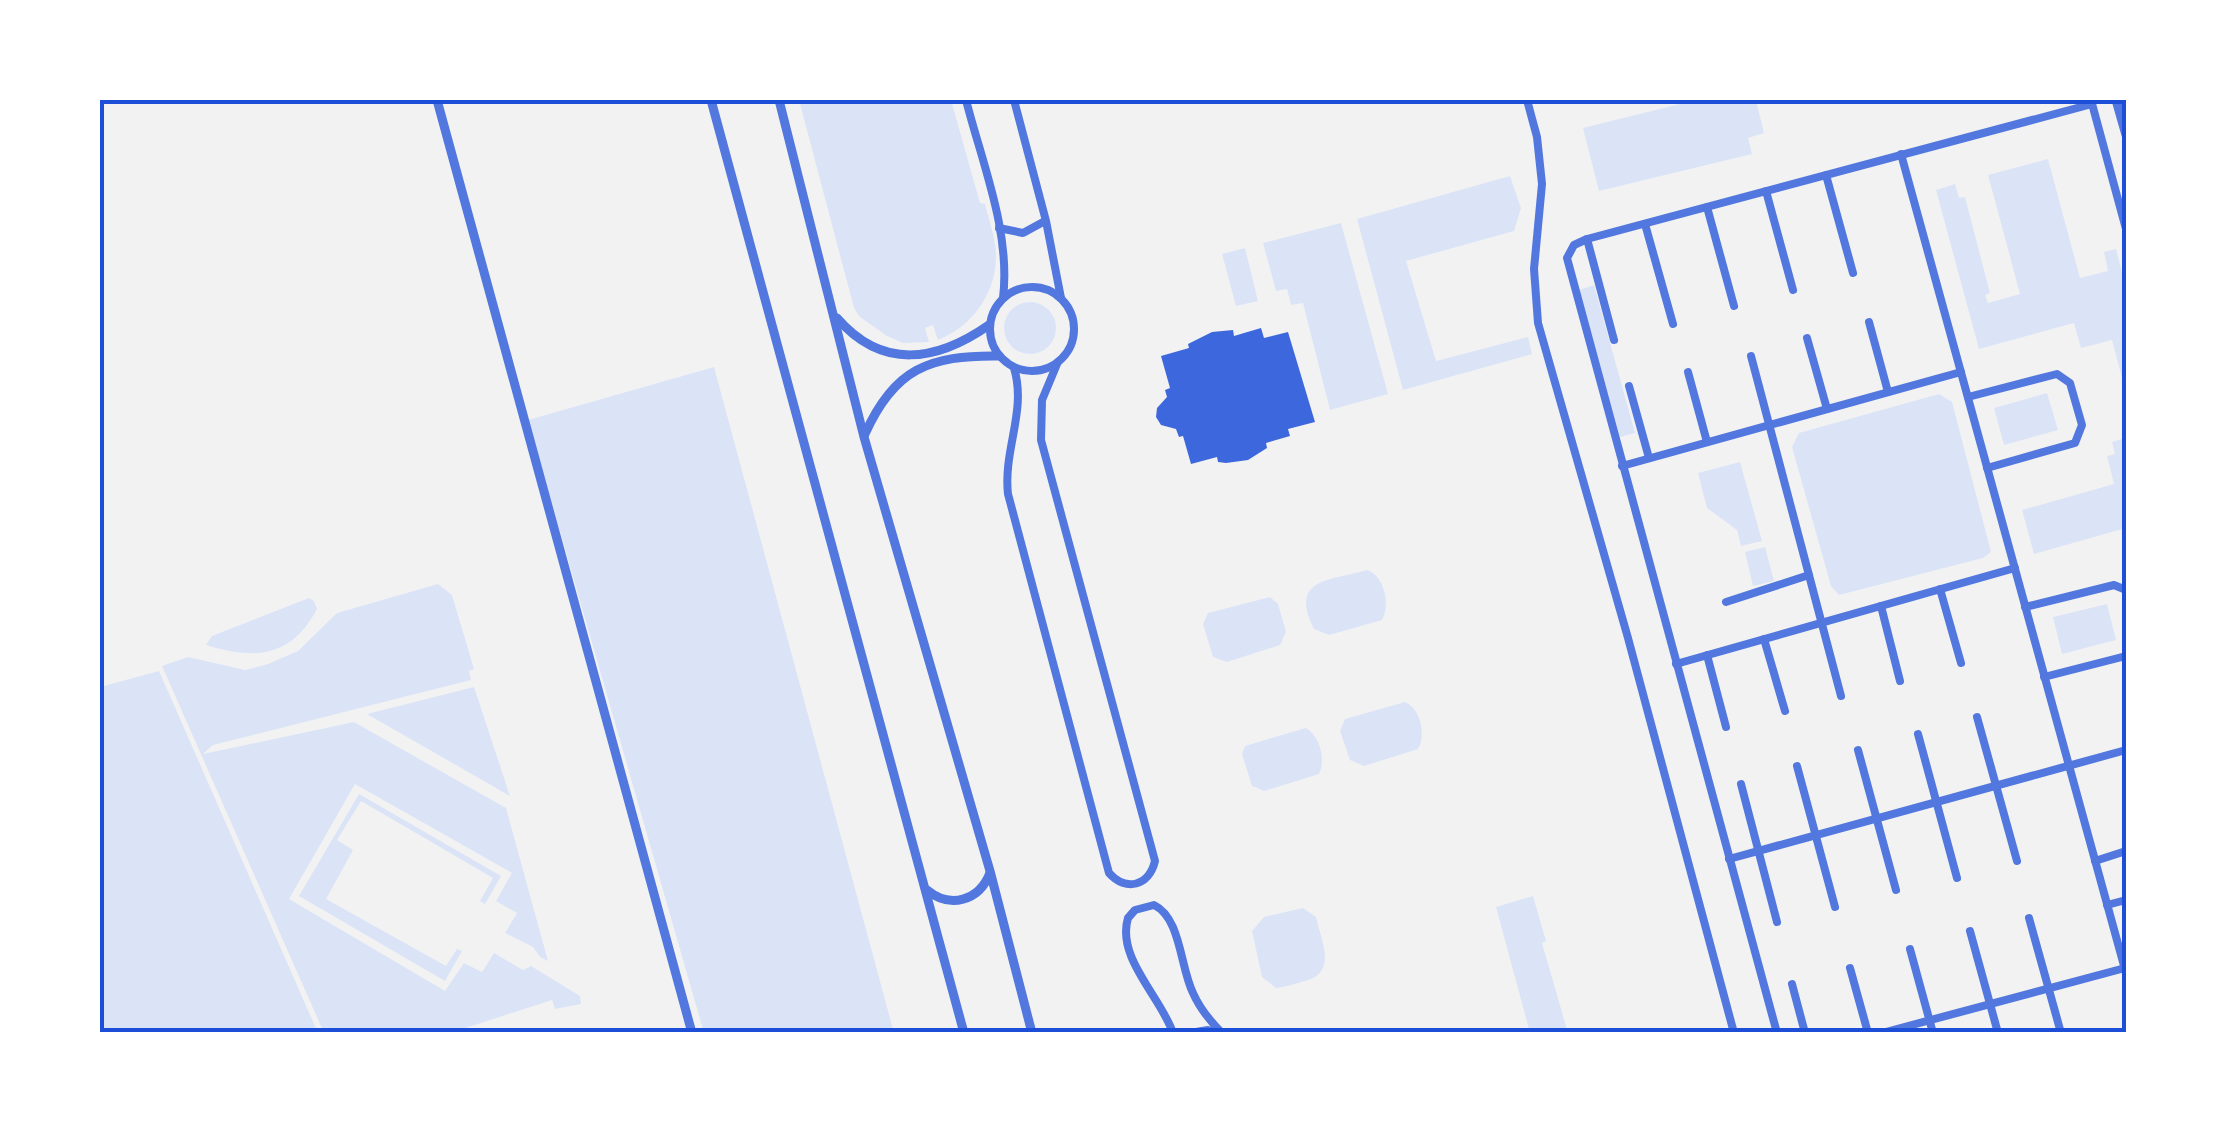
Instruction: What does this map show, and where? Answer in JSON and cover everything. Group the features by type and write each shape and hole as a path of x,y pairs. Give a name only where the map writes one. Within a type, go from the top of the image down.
{"street":[{"path":"437,100 692,1033"},
{"path":"711,100 964,1033"},
{"path":"778,100 864,436 990,871 1032,1033"},
{"path":"966,100 1006,264 1003,298"},
{"path":"1014,100 1046,221 1061,298"},
{"path":"1526,100 1542,173 1534,287 1538,324 1734,1033"},
{"path":"2116,100 2126,135"},
{"path":"1776,1033 1567,265 1569,251 1587,239 2092,102 2126,229"},
{"path":"1882,1033 2125,971 1901,154"},
{"path":"1826,175 1853,273"},
{"path":"1766,191 1793,290"},
{"path":"1707,207 1734,306"},
{"path":"999,228 1023,233 1046,221"},
{"path":"1644,224 1674,324"},
{"path":"1587,239 1614,340"},
{"path":"1026,287 1038,287 1061,298 1069,308 1074,332 1066,355 1043,370 1028,372 1014,368 999,356 990,336 990,325 1003,298 1026,287"},
{"path":"835,316 864,345 895,356 912,356 950,346 990,325"},
{"path":"1868,322 1888,392"},
{"path":"1807,338 1826,409"},
{"path":"950,346 954,359"},
{"path":"895,356 901,378"},
{"path":"864,436 880,401 901,378 954,359 999,356"},
{"path":"1751,356 1840,696"},
{"path":"1014,368 1020,396 1007,460 1008,494 1109,873 1116,881 1136,885 1152,872 1155,861 1041,440 1042,400 1056,364"},
{"path":"1688,372 1707,442"},
{"path":"1622,466 1961,372"},
{"path":"1968,396 2058,374 2070,383 2082,425 2074,443 1987,468"},
{"path":"1629,386 1649,458"},
{"path":"1676,664 2015,568"},
{"path":"1726,602 1809,575"},
{"path":"2025,607 2114,584 2126,590"},
{"path":"1940,589 1961,663"},
{"path":"1881,606 1900,681"},
{"path":"1764,639 1785,711"},
{"path":"1707,655 1726,727"},
{"path":"2044,677 2126,656"},
{"path":"1976,716 2016,861"},
{"path":"1918,734 1956,878"},
{"path":"1858,750 1896,890"},
{"path":"1729,859 2126,750"},
{"path":"1797,766 1835,907"},
{"path":"1741,784 1776,922"},
{"path":"2095,861 2126,851"},
{"path":"925,888 946,901 963,900 983,886 990,871"},
{"path":"2107,905 2126,900"},
{"path":"1173,1033 1127,940 1128,918 1144,905 1154,905 1170,918 1191,990 1220,1033"},
{"path":"2029,918 2060,1033"},
{"path":"1970,932 1998,1033"},
{"path":"1910,949 1933,1033"},
{"path":"1850,968 1868,1033"},
{"path":"1792,984 1805,1033"},
{"path":"1190,1033 1220,1033"}],"shaded area":[{"path":"799,100 951,100 980,203 985,204 996,252 995,272 986,297 961,327 938,340 933,325 925,328 929,342 903,343 860,317 854,308"},
{"path":"1696,100 1756,100 1764,133 1748,138 1752,154 1599,191 1583,128"},
{"path":"2048,159 2080,278 2108,271 2104,252 2116,249 2126,288 2126,393 2112,340 2081,348 2074,323 1979,349 1936,190 1955,184 1959,198 1965,197 1990,293 1985,295 1988,303 2020,294 1988,175"},
{"path":"1510,176 1521,208 1514,231 1406,261 1436,361 1528,337 1532,354 1403,390 1357,219"},
{"path":"1341,223 1388,394 1330,410 1303,303 1291,305 1287,289 1276,291 1263,243"},
{"path":"1245,248 1258,301 1236,306 1222,254"},
{"path":"1594,285 1635,433 1620,437 1579,290"},
{"path":"1030,302 1048,310 1056,328 1048,346 1030,354 1012,346 1004,328 1012,310"},
{"path":"714,367 894,1033 704,1033 528,420"},
{"path":"2047,393 2058,430 2004,445 1994,408"},
{"path":"1939,394 1952,402 1991,552 1983,558 1839,595 1831,586 1792,447 1799,433"},
{"path":"2126,438 2126,528 2034,554 2022,510 2114,484 2107,456 2115,454 2112,442"},
{"path":"1740,462 1762,541 1741,546 1737,530 1707,508 1698,473"},
{"path":"1765,547 1774,581 1753,586 1745,552"},
{"path":"1367,570 1378,578 1384,591 1386,607 1382,620 1329,635 1314,629 1306,600 1310,591 1327,580"},
{"path":"438,584 452,595 474,669 469,671 471,680 213,745 203,754 354,722 506,808 548,961 533,947 505,933 517,913 496,901 512,873 355,784 289,899 445,991 464,963 482,972 494,953 523,970 531,966 580,996 581,1004 555,1009 552,1000 450,1033 324,1033 162,666 188,657 245,670 268,664 298,651 337,613"},
{"path":"1270,597 1278,604 1286,632 1280,645 1227,662 1213,657 1203,624 1208,613"},
{"path":"309,598 317,609 307,625 283,646 240,653 206,645 212,636"},
{"path":"2107,604 2116,640 2062,654 2053,617"},
{"path":"159,671 318,1033 100,1033 100,687"},
{"path":"474,687 510,796 367,714"},
{"path":"1405,702 1415,710 1420,723 1422,737 1418,749 1364,766 1350,760 1340,731 1345,719"},
{"path":"1306,728 1320,749 1319,774 1264,791 1252,786 1242,754 1245,746"},
{"path":"359,794 501,876 485,904 480,901 493,878 361,801 337,840 353,850 326,899 446,966 457,949 462,951 445,981 299,896"},
{"path":"1533,896 1568,1033 1530,1033 1496,907"},
{"path":"1303,908 1316,917 1325,962 1317,976 1276,988 1262,977 1252,931 1264,917"}],"building":[{"path":"1261,328 1264,338 1288,332 1315,422 1288,429 1290,436 1266,443 1267,448 1248,460 1226,463 1218,462 1217,457 1191,464 1183,436 1179,437 1176,429 1161,425 1156,417 1157,408 1167,397 1165,390 1170,388 1161,356 1189,348 1188,344 1212,332 1233,330 1234,336"}]}
